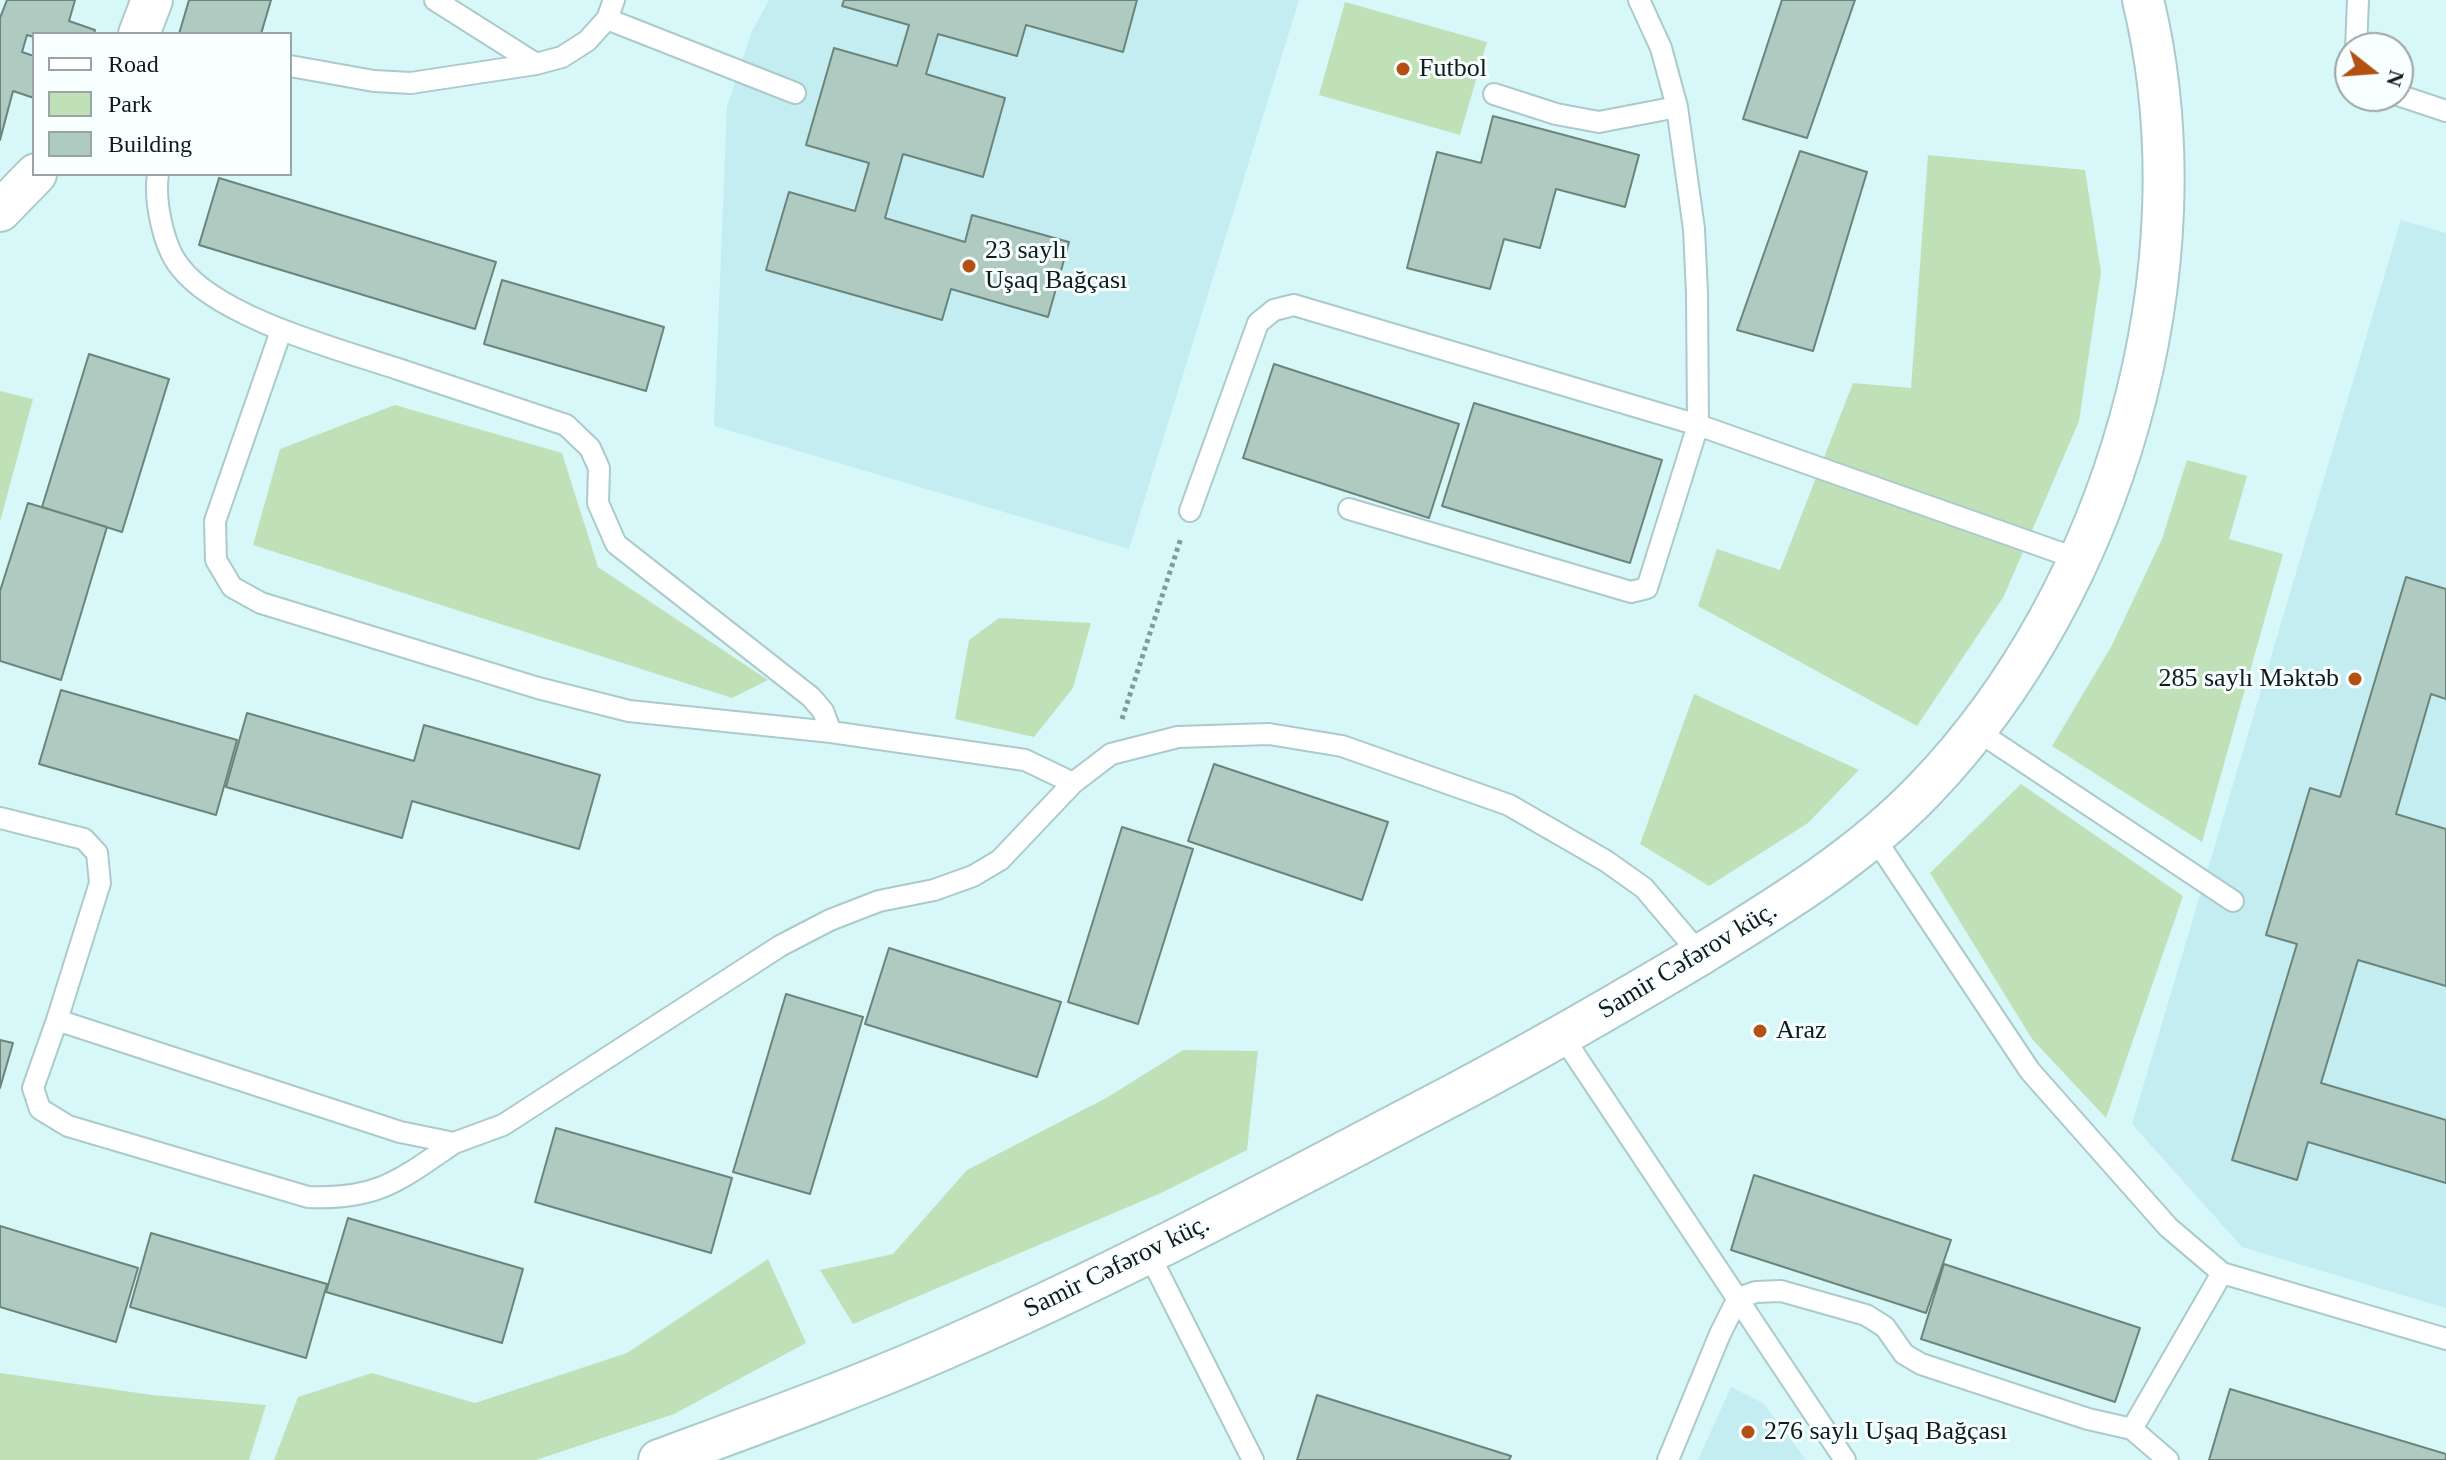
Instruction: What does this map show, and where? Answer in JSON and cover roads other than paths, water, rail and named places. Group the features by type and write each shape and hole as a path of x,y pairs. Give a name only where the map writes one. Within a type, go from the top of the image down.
{"street":[{"path":"140,32 152,0"},
{"name":"Samir Cəfərov küç.","path":"659,1460 790,1412 949,1347 1149,1254 1563,1037 1773,910 1874,837 1926,788 1976,730 2010,683 2042,630 2078,559 2131,424 2151,331 2162,225 2162,123 2143,0"},
{"path":"0,211 34,176"}],"lane":[{"path":"435,0 536,64"},
{"path":"1349,509 1631,592 1647,588 1698,425 1694,229 1677,107 1661,48 1639,0"},
{"path":"2357,32 2358,0"},
{"path":"292,66 374,81 411,83 536,64 562,57 587,41 611,10 795,93"},
{"path":"1494,94 1556,114 1599,122 1677,107"},
{"path":"2414,100 2446,111"},
{"path":"158,176 156,189 165,235 179,267 211,295 281,331 566,425 590,448 599,468 598,503 616,544 811,697 823,711 831,732"},
{"path":"1190,511 1258,323 1274,310 1294,305 1698,425 2078,559"},
{"path":"281,331 215,521 216,560 232,587 261,603 538,688 629,711 831,732 1025,760 1073,783"},
{"path":"1976,730 2233,901"},
{"path":"0,818 84,839 97,853 100,883 33,1088 40,1109 68,1126 320,1198 344,1199 393,1185 454,1143 503,1125 780,946 830,920 879,901 934,890 973,876 1000,860 1073,783 1111,754 1178,737 1269,734 1342,746 1509,805 1606,861 1644,888 1700,954"},
{"path":"1874,837 2030,1071 2168,1227 2222,1273 2446,1339"},
{"path":"57,1020 400,1132 454,1143"},
{"path":"1563,1037 1845,1460"},
{"path":"1149,1254 1253,1460"},
{"path":"2132,1429 2222,1273"},
{"path":"1668,1460 1738,1298 1756,1292 1781,1291 1866,1315 1885,1327 1904,1354 1921,1364 2088,1419 2132,1429 2168,1460"}],"place":[{"name":"Futbol","path":"1403,69"},
{"name":"23 saylı Uşaq Bağçası","path":"969,266"},
{"name":"285 saylı Məktəb","path":"2355,679"},
{"name":"Araz","path":"1760,1031"},
{"name":"276 saylı Uşaq Bağçası","path":"1748,1432"}]}
